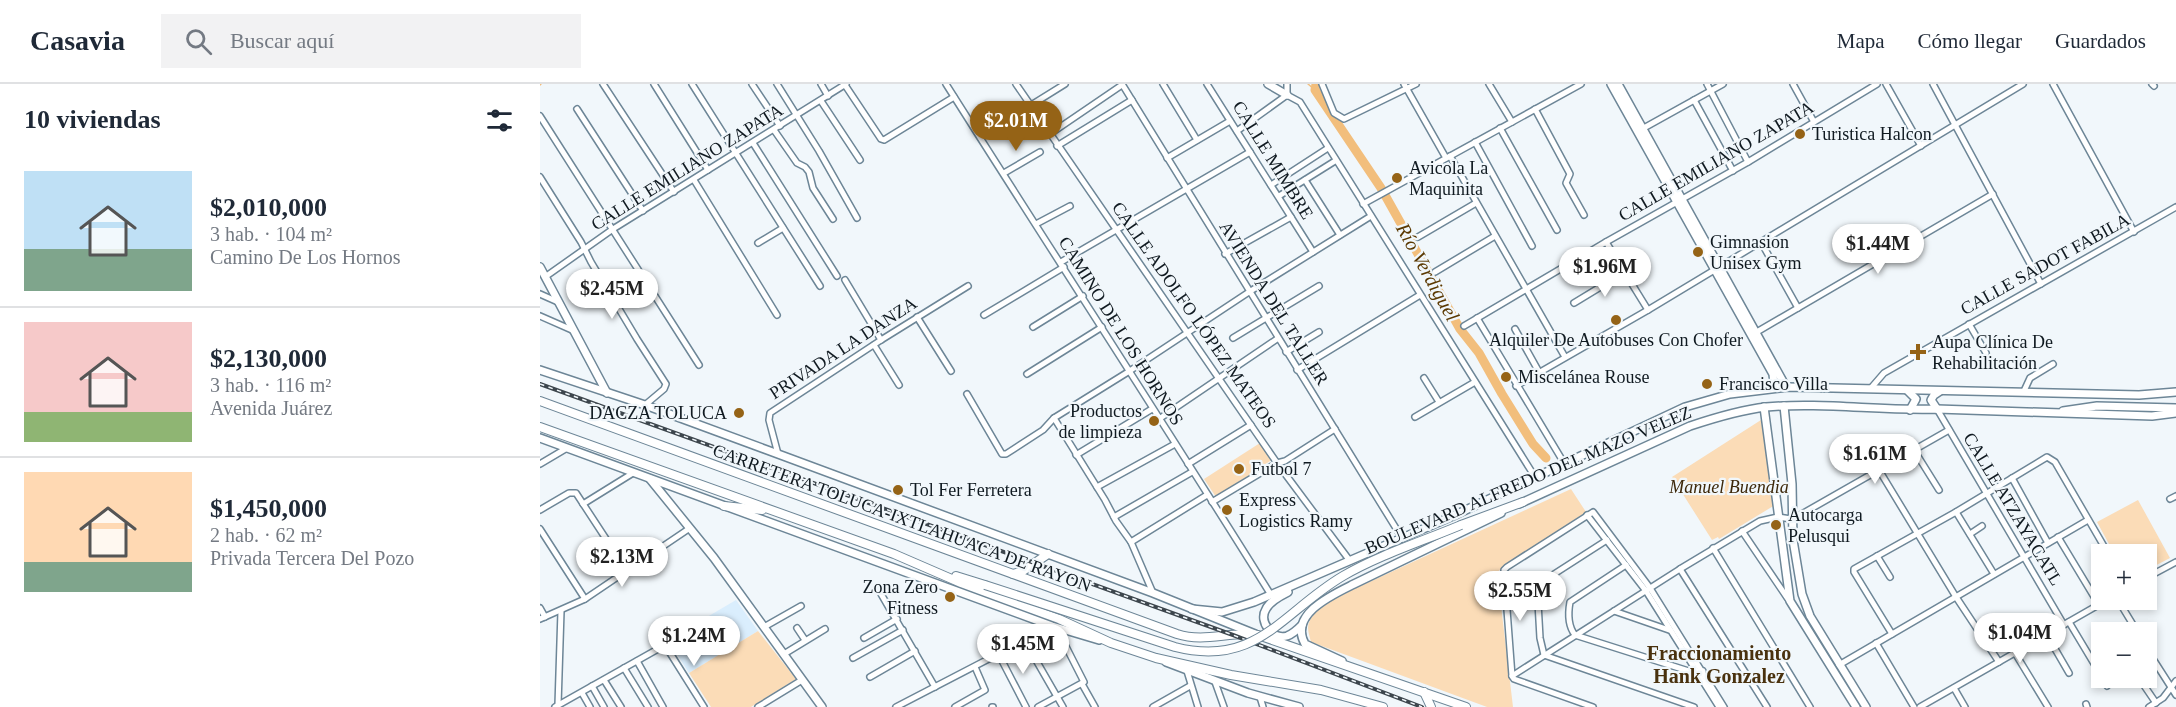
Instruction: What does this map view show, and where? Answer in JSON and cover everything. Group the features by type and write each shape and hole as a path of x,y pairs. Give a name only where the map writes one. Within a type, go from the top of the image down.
{"highway":[{"name":"CARRETERA TOLUCA-IXTLAHUACA DE RAYON","path":"540,401 1184,637 1202,639 1239,634 1258,635 1460,706"},
{"name":"CARRETERA TOLUCA-IXTLAHUACA DE RAYON","path":"540,427 929,568 1112,643 1156,658 1231,675 1321,690 1383,707"},
{"name":"BOULEVARD ALFREDO DEL MAZO VELEZ","path":"929,568 1174,647 1218,651 1241,646 1266,634 1315,595 1351,572 1461,525 1523,502"},
{"path":"724,506 775,512"},
{"path":"1012,574 1023,571 1048,555"},
{"path":"1424,692 1431,707"}],"main road":[{"path":"1268,84 1287,94"},
{"path":"1611,84 1786,387"},
{"path":"1618,84 1678,201"},
{"path":"540,267 607,393"},
{"path":"1754,334 1773,374 1772,388"},
{"name":"CARRETERA TOLUCA-IXTLAHUACA DE RAYON","path":"540,370 645,405 778,454 1258,635"},
{"name":"BOULEVARD ALFREDO DEL MAZO VELEZ","path":"1191,609 1222,612 1242,607 1300,584 1685,406 1730,394 1786,387 2176,394"},
{"path":"1906,389 1916,399 1910,410"},
{"path":"1937,409 1931,400 1940,391"},
{"path":"1784,406 1792,484 1791,519 1796,566 1805,604 1866,707"},
{"path":"1764,407 1790,601 1856,707"},
{"name":"BOULEVARD ALFREDO DEL MAZO VELEZ","path":"1523,502 1690,426 1717,417 1764,407 1937,409 2152,416 2176,413"},
{"path":"2055,413 2082,407 2176,408"},
{"name":"CARRETERA TOLUCA-IXTLAHUACA DE RAYON","path":"540,438 1054,626 1112,643"},
{"path":"650,479 690,528 822,707"},
{"path":"1360,670 1306,645 1301,636 1303,624 1309,612 1341,590 1523,502"},
{"path":"1300,584 1272,602 1265,609 1264,618 1268,630 1281,637 1290,635 1303,624"},
{"path":"1156,658 1260,697 1299,707"}],"street":[{"path":"603,84 674,192"},
{"path":"654,84 708,171"},
{"path":"692,84 820,286"},
{"path":"752,84 797,163 809,172 813,188 833,219"},
{"path":"777,84 857,218"},
{"path":"821,84 828,96"},
{"path":"845,84 881,139 884,140 954,97"},
{"name":"CALLE EMILIANO ZAPATA","path":"545,277 613,229 845,84"},
{"name":"CAMINO DE LOS HORNOS","path":"946,84 1083,296 1128,372 1271,595"},
{"name":"CALLE ADOLFO LÓPEZ MATEOS","path":"1016,84 1277,463 1350,561"},
{"path":"980,137 1065,84"},
{"path":"1050,134 1122,84"},
{"name":"AVIENDA DEL TALLER","path":"1122,84 1264,318 1402,538"},
{"path":"1163,84 1197,140"},
{"name":"CALLE MIMBRE","path":"1207,84 1313,252"},
{"path":"1287,84 1287,94"},
{"path":"1322,84 1328,102 1340,119 1348,119 1406,86 1416,84"},
{"path":"1489,84 1512,122"},
{"path":"1363,204 1581,84"},
{"path":"1707,84 1749,162"},
{"path":"1642,129 1723,84"},
{"path":"1793,84 1814,122"},
{"name":"CALLE EMILIANO ZAPATA","path":"1464,326 1606,242 1749,162 1877,84"},
{"path":"1886,84 1921,146"},
{"path":"1933,84 2041,284"},
{"path":"1516,386 1648,310 2023,84"},
{"path":"2053,84 2134,232"},
{"path":"1406,86 1565,357"},
{"path":"1237,131 1287,94"},
{"path":"1287,94 1300,102 1535,477"},
{"path":"1058,146 1132,100"},
{"path":"1694,100 1733,171"},
{"path":"821,101 860,160"},
{"path":"578,109 643,211"},
{"path":"1535,109 1570,174 1566,183 1584,215"},
{"path":"540,116 699,365"},
{"path":"1167,158 1230,121"},
{"path":"1500,128 1557,230"},
{"path":"1475,142 1532,246"},
{"path":"753,143 837,276"},
{"path":"1271,184 1328,148"},
{"path":"1004,173 1040,152"},
{"path":"984,315 1116,229 1250,152"},
{"path":"1278,196 1335,161"},
{"path":"540,177 666,384 666,387 645,405"},
{"path":"694,180 777,315"},
{"path":"1305,180 1340,235"},
{"path":"1754,334 1993,194"},
{"path":"1418,237 1476,203"},
{"path":"1036,224 1070,206"},
{"name":"CALLE SADOT FABILA","path":"1871,388 1884,373 2176,207"},
{"path":"967,394 1003,455 1043,430 1054,418 1371,216"},
{"path":"1225,254 1291,217"},
{"path":"758,243 783,228"},
{"path":"1435,272 1495,236"},
{"path":"1606,242 1648,310"},
{"path":"1761,242 1798,308"},
{"path":"1574,303 1625,272"},
{"path":"845,280 881,340"},
{"name":"PRIVADA LA DANZA","path":"778,454 768,418 770,413 968,286"},
{"path":"1233,339 1319,286"},
{"path":"540,294 558,302"},
{"path":"1297,370 1420,295"},
{"path":"1033,327 1083,296"},
{"path":"540,316 572,330"},
{"path":"917,317 951,371"},
{"path":"1477,318 1564,463"},
{"path":"1969,324 1986,353"},
{"path":"1027,374 1102,327"},
{"path":"1515,329 1539,372"},
{"path":"1286,352 1319,332"},
{"path":"1159,419 1277,339"},
{"path":"874,345 899,385"},
{"path":"2024,391 2030,378 2053,364"},
{"path":"1424,378 1439,402"},
{"path":"1415,417 1474,382"},
{"path":"1076,455 1152,409"},
{"name":"CALLE ATZAYACATL","path":"1937,409 1986,494 2091,660"},
{"path":"1054,418 1131,542 1153,594"},
{"path":"1188,465 1251,425"},
{"path":"1212,502 1277,463 1285,461 1335,429"},
{"path":"1513,678 1575,635 1742,531 1764,519 1778,517 1791,519 1949,430"},
{"path":"1097,487 1175,444"},
{"path":"540,464 567,448"},
{"path":"1914,450 1939,490"},
{"path":"1892,634 1853,570 2049,457 2055,462 2103,544"},
{"path":"1879,470 1956,597 1999,662"},
{"path":"583,504 633,472"},
{"path":"1114,517 1192,472"},
{"path":"2012,478 2048,543"},
{"path":"540,510 574,492 627,571"},
{"path":"1131,542 1207,495"},
{"path":"1956,512 1994,574"},
{"path":"1590,513 1626,565 1648,589 1670,630 1724,707"},
{"path":"1590,513 1648,589 1719,707"},
{"path":"1513,678 1505,569 1590,513"},
{"path":"1839,664 2088,519"},
{"path":"1970,534 1982,526"},
{"path":"540,608 543,618 585,599 690,528"},
{"path":"540,529 585,599"},
{"path":"1742,531 1790,601"},
{"path":"2058,537 2091,592"},
{"path":"1544,656 1540,638 1537,585 1607,540"},
{"path":"1713,548 1810,707"},
{"path":"1877,556 1890,577"},
{"path":"2157,572 2176,562"},
{"path":"1626,565 1570,602 1570,624 1575,635 1700,673"},
{"path":"1680,569 1767,707"},
{"path":"877,587 935,687"},
{"path":"764,627 801,606"},
{"path":"1920,707 2091,610"},
{"path":"561,611 557,706 665,645 704,707"},
{"path":"1614,611 1670,630"},
{"path":"864,638 897,619"},
{"path":"896,707 1054,626 1095,707"},
{"path":"797,628 806,640"},
{"path":"784,654 825,629"},
{"path":"853,658 903,630"},
{"path":"2047,635 2069,673"},
{"path":"1025,641 1063,707"},
{"path":"1876,643 1914,707"},
{"path":"870,677 915,651"},
{"path":"2015,653 2048,707"},
{"path":"999,655 1026,707"},
{"path":"1544,656 1694,707"},
{"path":"637,661 663,707"},
{"path":"2157,665 2176,694"},
{"path":"955,707 985,690 975,667"},
{"path":"624,668 648,707"},
{"path":"1187,671 1198,707"},
{"path":"1513,678 1593,707"},
{"path":"604,680 621,707"},
{"path":"758,707 802,680"},
{"path":"1215,681 1224,707"},
{"path":"2149,707 2166,694 2176,681"},
{"path":"1038,707 1083,683"},
{"path":"1153,707 1190,686"},
{"path":"592,687 604,707"},
{"path":"1954,688 1965,707"},
{"path":"2146,688 2156,703"},
{"path":"582,693 590,707"},
{"path":"1260,697 1263,707"}],"shaded area":[{"path":"736,600 758,631 689,673 668,640"}],"green space":[{"name":"Manuel Buendia","path":"1761,420 1762,428 1764,427 1775,505 1719,539 1718,537 1712,540 1672,477"},
{"name":"Futbol 7","path":"1260,443 1273,459 1216,497 1204,479"},
{"path":"1571,489 1586,512 1497,572 1513,707 1487,707 1311,642 1308,630 1313,615 1332,601"},
{"path":"2138,500 2170,558 2157,565 2157,544 2109,544 2097,522"},
{"path":"758,631 796,679 751,707 711,707 689,673"}],"waterway":[{"name":"Río Verdiguel","path":"1308,84 1315,90"},
{"name":"Río Verdiguel","path":"1316,84 1315,90 1381,188 1460,329 1479,353 1533,444 1546,458"}],"railway":[{"path":"540,384 1233,635 1422,707"}],"place":[{"name":"Turistica Halcon","path":"1800,134"},
{"name":"Avicola La Maquinita","path":"1397,178"},
{"name":"Gimnasion Unisex Gym","path":"1698,252"},
{"name":"Alquiler De Autobuses Con Chofer","path":"1616,320"},
{"name":"Aupa Clínica De Rehabilitación","path":"1918,352"},
{"name":"Miscelánea Rouse","path":"1506,377"},
{"name":"Francisco Villa","path":"1707,384"},
{"name":"DACZA TOLUCA","path":"739,413"},
{"name":"Productos de limpieza","path":"1154,421"},
{"name":"Futbol 7","path":"1239,469"},
{"name":"Tol Fer Ferretera","path":"898,490"},
{"name":"Express Logistics Ramy","path":"1227,510"},
{"name":"Autocarga Pelusqui","path":"1776,525"},
{"name":"Zona Zero Fitness","path":"950,597"}],"district":[{"name":"Fraccionamiento Hank Gonzalez","path":"1719,664"}]}
